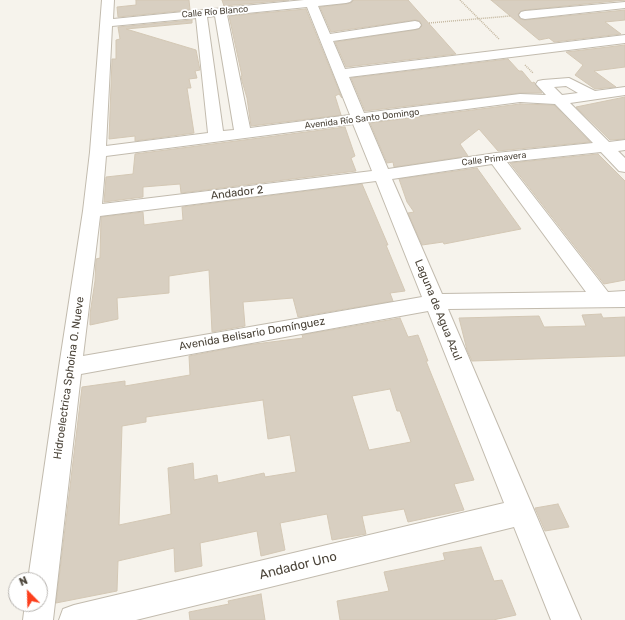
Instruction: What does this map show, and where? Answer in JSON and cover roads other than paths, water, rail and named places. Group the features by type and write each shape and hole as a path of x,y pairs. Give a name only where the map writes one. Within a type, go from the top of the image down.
{"street":[{"name":"Hidroelectrica Sphoina O. Nueve","path":"38,620 70,367 92,211 108,23 108,0"},
{"name":"Calle Río Blanco","path":"108,23 311,2 346,0"},
{"name":"Laguna de Agua Azul","path":"311,2 566,620"},
{"path":"524,15 625,5"},
{"path":"220,11 243,134"},
{"path":"201,13 216,136"},
{"path":"326,38 415,25"},
{"path":"340,74 512,52 625,40"},
{"path":"593,96 569,82 543,84 625,167"},
{"name":"Avenida Río Santo Domingo","path":"98,152 216,136 359,120 520,98 560,100 625,91"},
{"name":"Calle Primavera","path":"382,175 496,158 625,145"},
{"path":"496,158 602,299"},
{"name":"Andador 2","path":"92,211 382,175"},
{"name":"Avenida Belisario Domínguez","path":"70,367 434,302 625,299"},
{"name":"Andador Uno","path":"74,620 521,512"}]}
